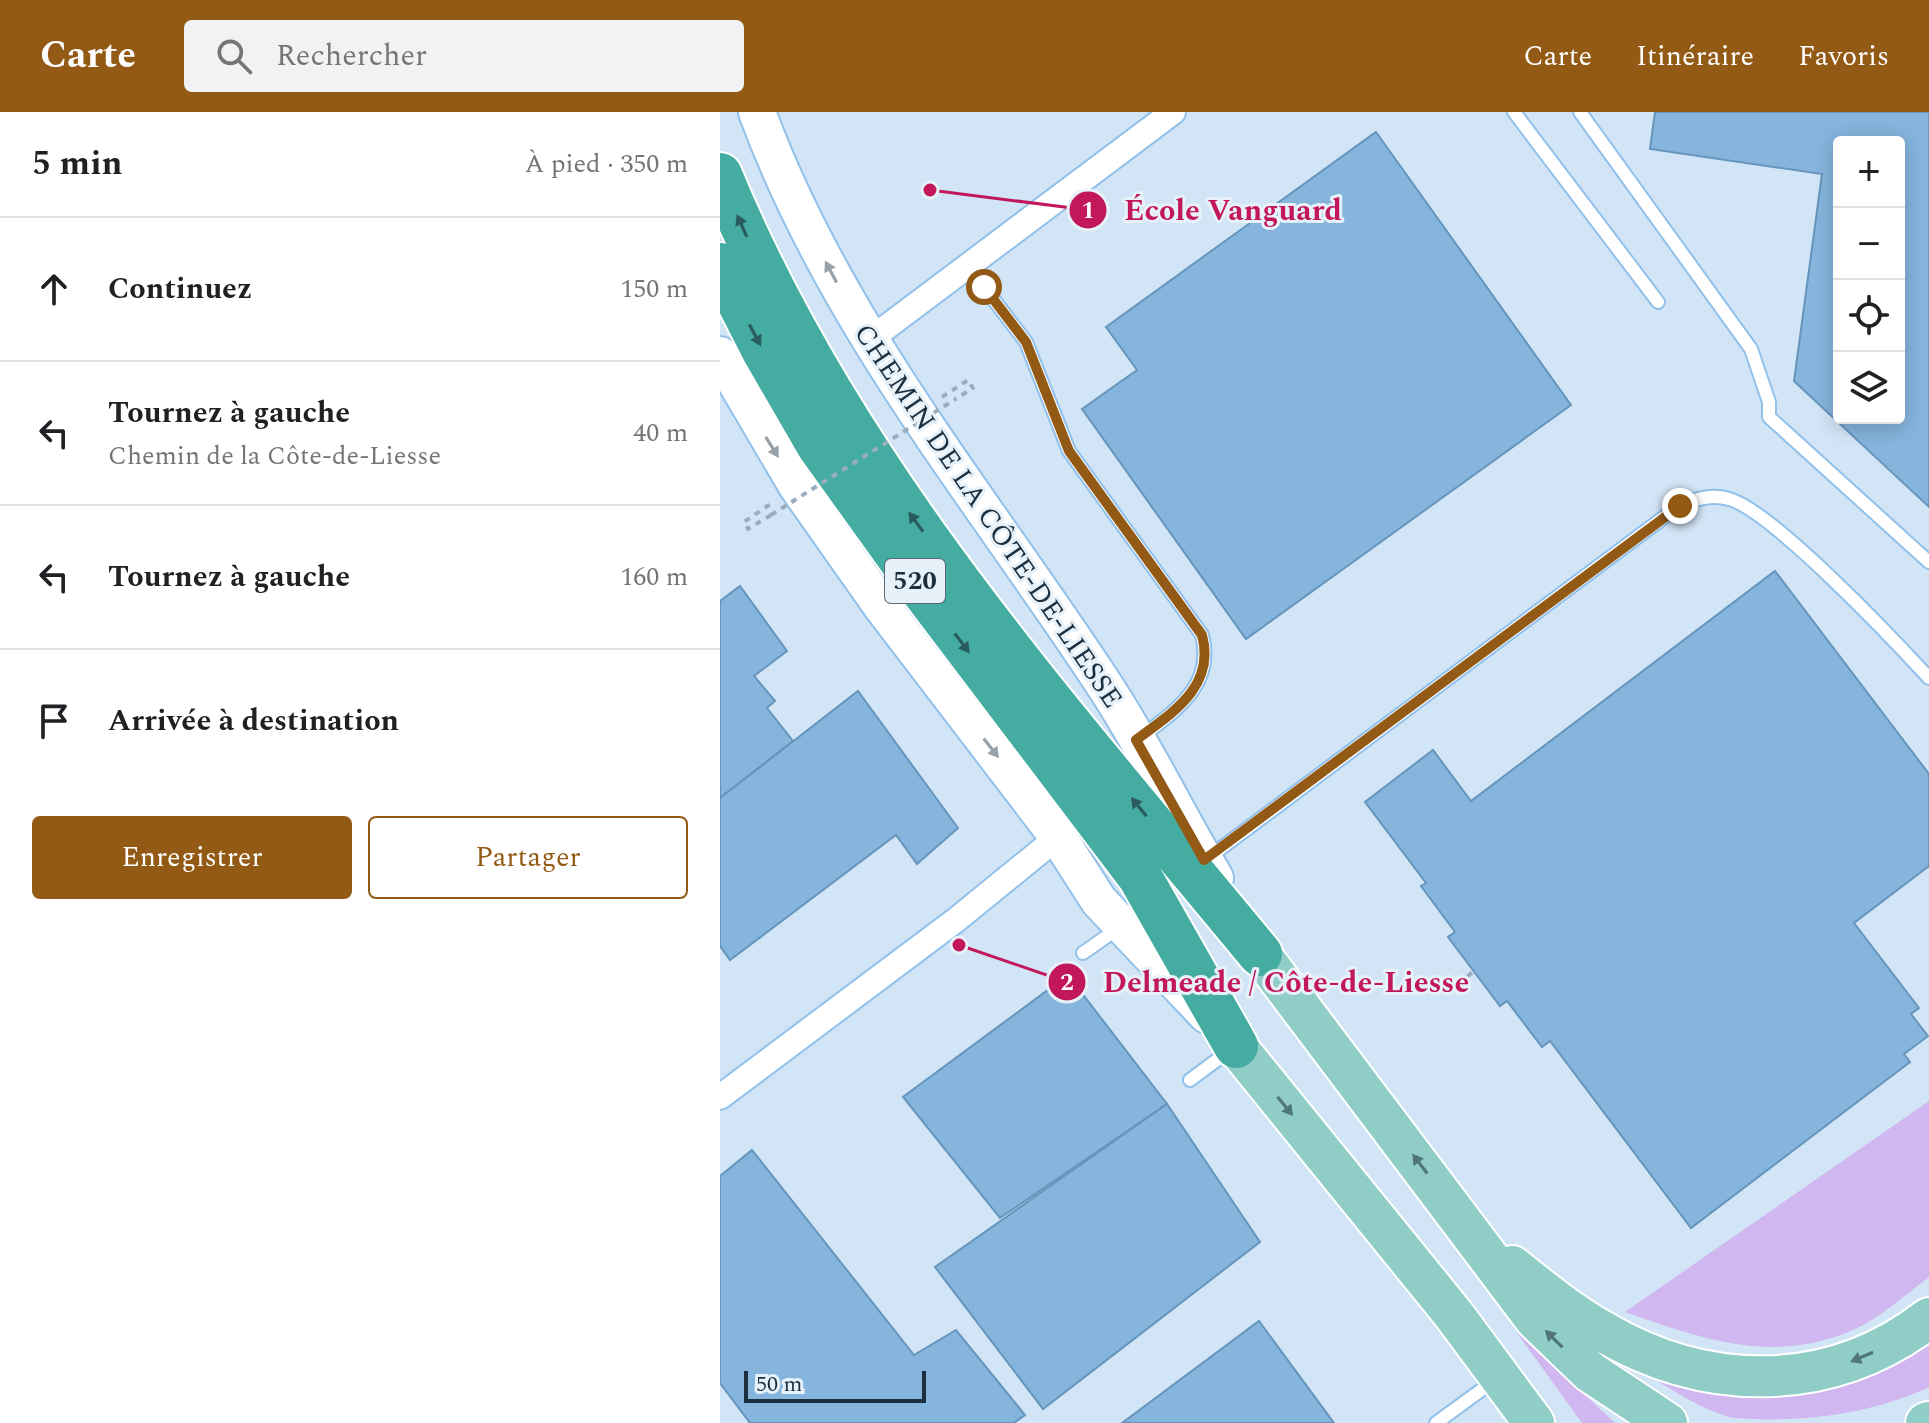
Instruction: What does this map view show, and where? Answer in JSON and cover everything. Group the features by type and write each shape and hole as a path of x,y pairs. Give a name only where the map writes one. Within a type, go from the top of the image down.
{"highway":[{"name":"CHEMIN DE LA CÔTE-DE-LIESSE","path":"720,175 784,314 865,452 1047,696 1260,954"},
{"name":"520","path":"720,265 764,351 819,446 903,565 1140,877 1236,1046"}],"main road":[{"name":"CHEMIN DE LA CÔTE-DE-LIESSE","path":"757,112 821,253 868,341 1098,675 1260,954 1467,1227 1507,1285 1552,1338 1613,1390 1667,1423"},
{"path":"720,355 797,486 880,604 1058,837 1099,901 1236,1046 1534,1423"},
{"path":"1467,1227 1503,1259 1603,1332 1646,1354 1697,1371 1746,1379 1826,1370 1881,1349 1929,1318"}],"street":[{"path":"868,341 1173,112"},
{"path":"720,1097 956,920 1058,837"}],"lane":[{"path":"1514,112 1658,302"},
{"path":"1580,112 1751,349 1769,402 1769,417 1929,562"},
{"path":"968,266 1026,342 1069,451 1202,635 1205,663 1196,689 1136,740"},
{"path":"1204,860 1671,512 1700,499 1730,499 1765,519 1929,678"},
{"path":"1083,953 1122,925"},
{"path":"1190,1080 1236,1046"},
{"path":"1436,1423 1500,1377"}],"path":[{"path":"779,499 744,522 748,529 973,388 968,380 947,394"},
{"path":"1458,984 1474,971"}],"shaded area":[{"path":"1929,1101 1929,1277 1883,1313 1853,1330 1823,1340 1794,1346 1766,1347 1710,1339 1625,1312"},
{"path":"1515,1330 1615,1423 1582,1423"},
{"path":"1929,1335 1929,1387 1883,1404 1808,1418 1733,1418 1695,1403 1636,1368 1682,1376"}],"building":[{"path":"1655,112 1929,112 1929,507 1840,424 1905,424 1905,136 1833,136 1833,417 1794,381 1822,174 1650,149"},
{"path":"1376,132 1571,405 1246,639 1082,409 1137,370 1106,327"},
{"path":"1775,571 1929,774 1929,866 1854,923 1919,1008 1911,1014 1928,1036 1904,1054 1910,1062 1691,1228 1550,1041 1542,1047 1507,1001 1500,1006 1448,937 1455,932 1421,886 1426,883 1365,802 1433,750 1471,801"},
{"path":"740,586 787,651 754,676 775,701 767,708 793,741 720,798 720,601"},
{"path":"858,691 958,828 917,864 896,835 730,960 720,946 720,798"},
{"path":"1068,975 1167,1104 1000,1218 903,1097"},
{"path":"1167,1104 1260,1242 1043,1409 935,1267"},
{"path":"752,1150 914,1355 956,1330 1025,1415 1014,1423 750,1423 720,1383 720,1176"},
{"path":"1259,1321 1334,1423 1122,1423"}],"place":[{"name":"École Vanguard","path":"930,190"},
{"name":"Delmeade / Côte-de-Liesse","path":"959,945"}],"route":[{"path":"984,287 1026,342 1069,451 1193,618 1202,635 1205,663 1196,689 1166,718 1136,740 1204,860 1680,506"}]}
